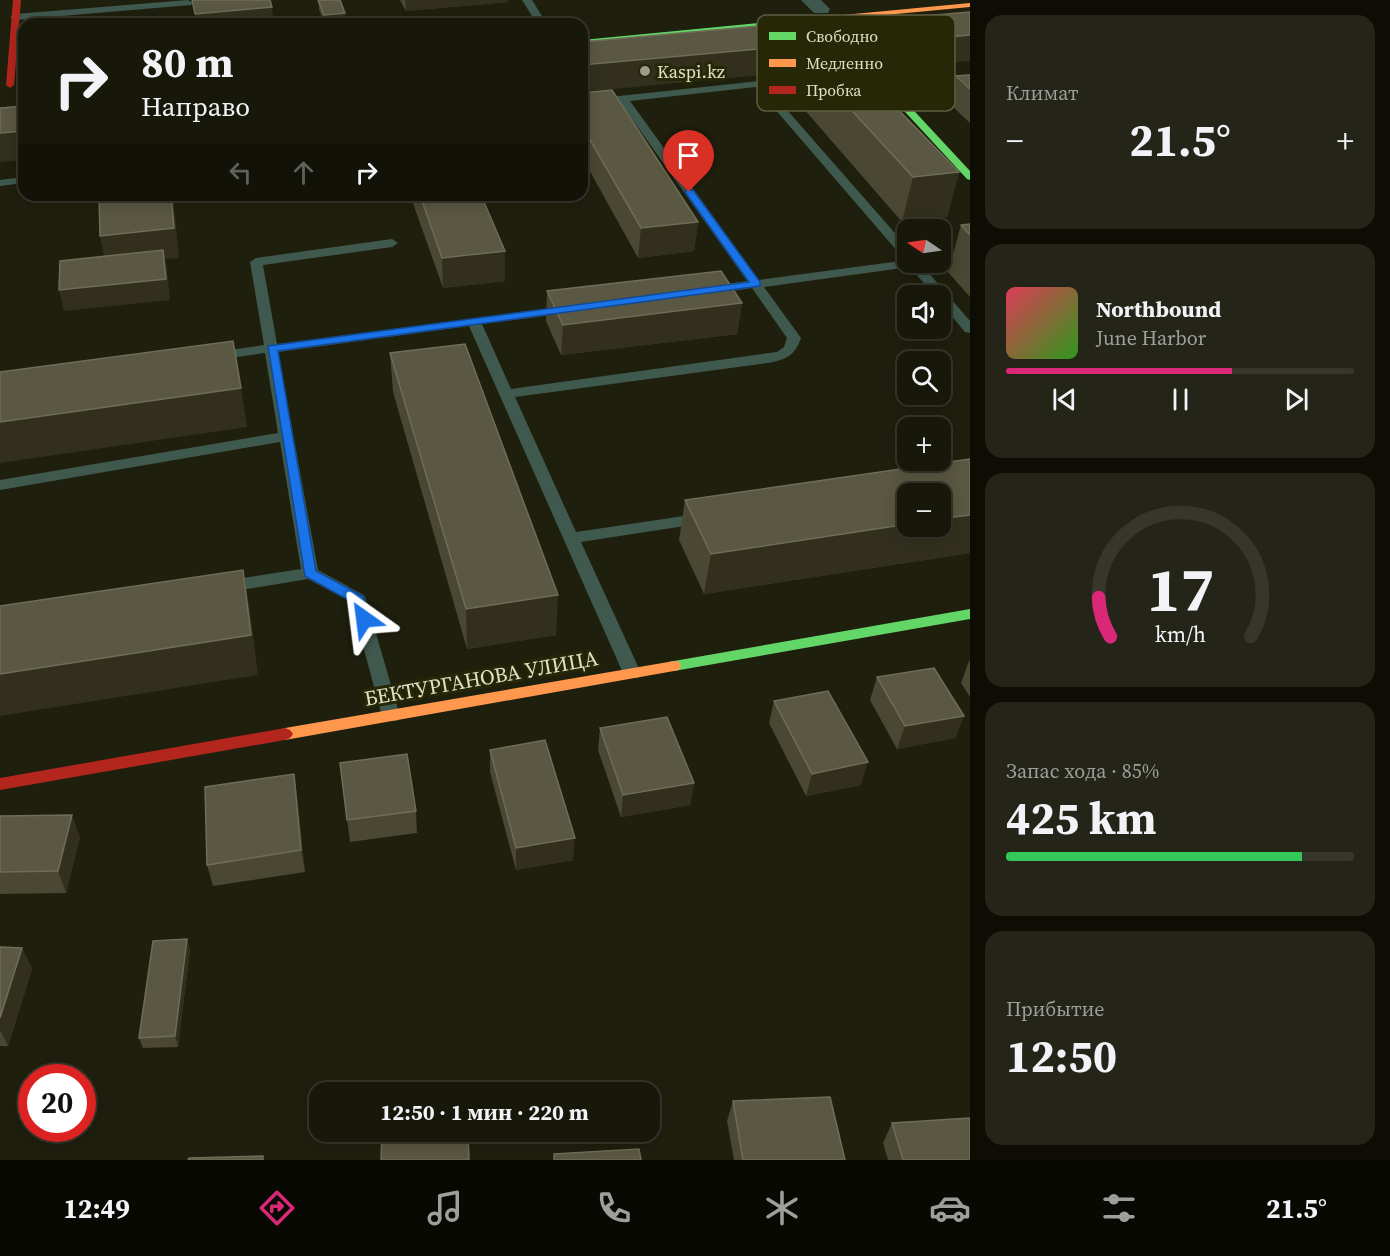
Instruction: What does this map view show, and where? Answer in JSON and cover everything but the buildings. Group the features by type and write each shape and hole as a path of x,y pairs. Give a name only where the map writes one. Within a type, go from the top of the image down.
{"street":[{"path":"11,85 16,0"},
{"path":"757,15 923,0"},
{"path":"776,15 819,9 970,5"},
{"path":"588,31 757,15"},
{"path":"588,41 757,18"},
{"path":"0,97 18,96"},
{"path":"909,111 970,177"},
{"name":"БЕКТУРГАНОВА УЛИЦА","path":"0,784 970,614"}],"lane":[{"path":"527,0 538,18"},
{"path":"58,18 188,3"},
{"path":"0,29 18,23"},
{"path":"955,82 970,81"},
{"path":"588,102 757,85"},
{"path":"507,394 783,355 792,348 794,338 622,99"},
{"path":"782,111 897,243"},
{"path":"0,183 18,181"},
{"path":"310,573 256,262 392,243"},
{"path":"951,259 970,256"},
{"path":"698,292 897,265"},
{"path":"922,273 970,329"},
{"path":"201,358 580,308"},
{"path":"474,322 632,673"},
{"path":"0,485 286,436"},
{"path":"572,538 724,515"},
{"path":"206,590 310,573 358,599 392,716"}],"traffic: fast":[{"path":"588,41 757,25"},
{"path":"909,111 970,177"},
{"path":"674,666 970,614"}],"traffic: slow":[{"path":"864,15 970,5"},
{"path":"285,734 674,666"}],"traffic: jam":[{"path":"10,85 17,0"},
{"path":"0,784 285,734"}],"place":[{"name":"Kaspi.kz","path":"645,71"}],"route":[{"path":"364,619 358,599 310,573 272,348 756,284 689,192"}]}
